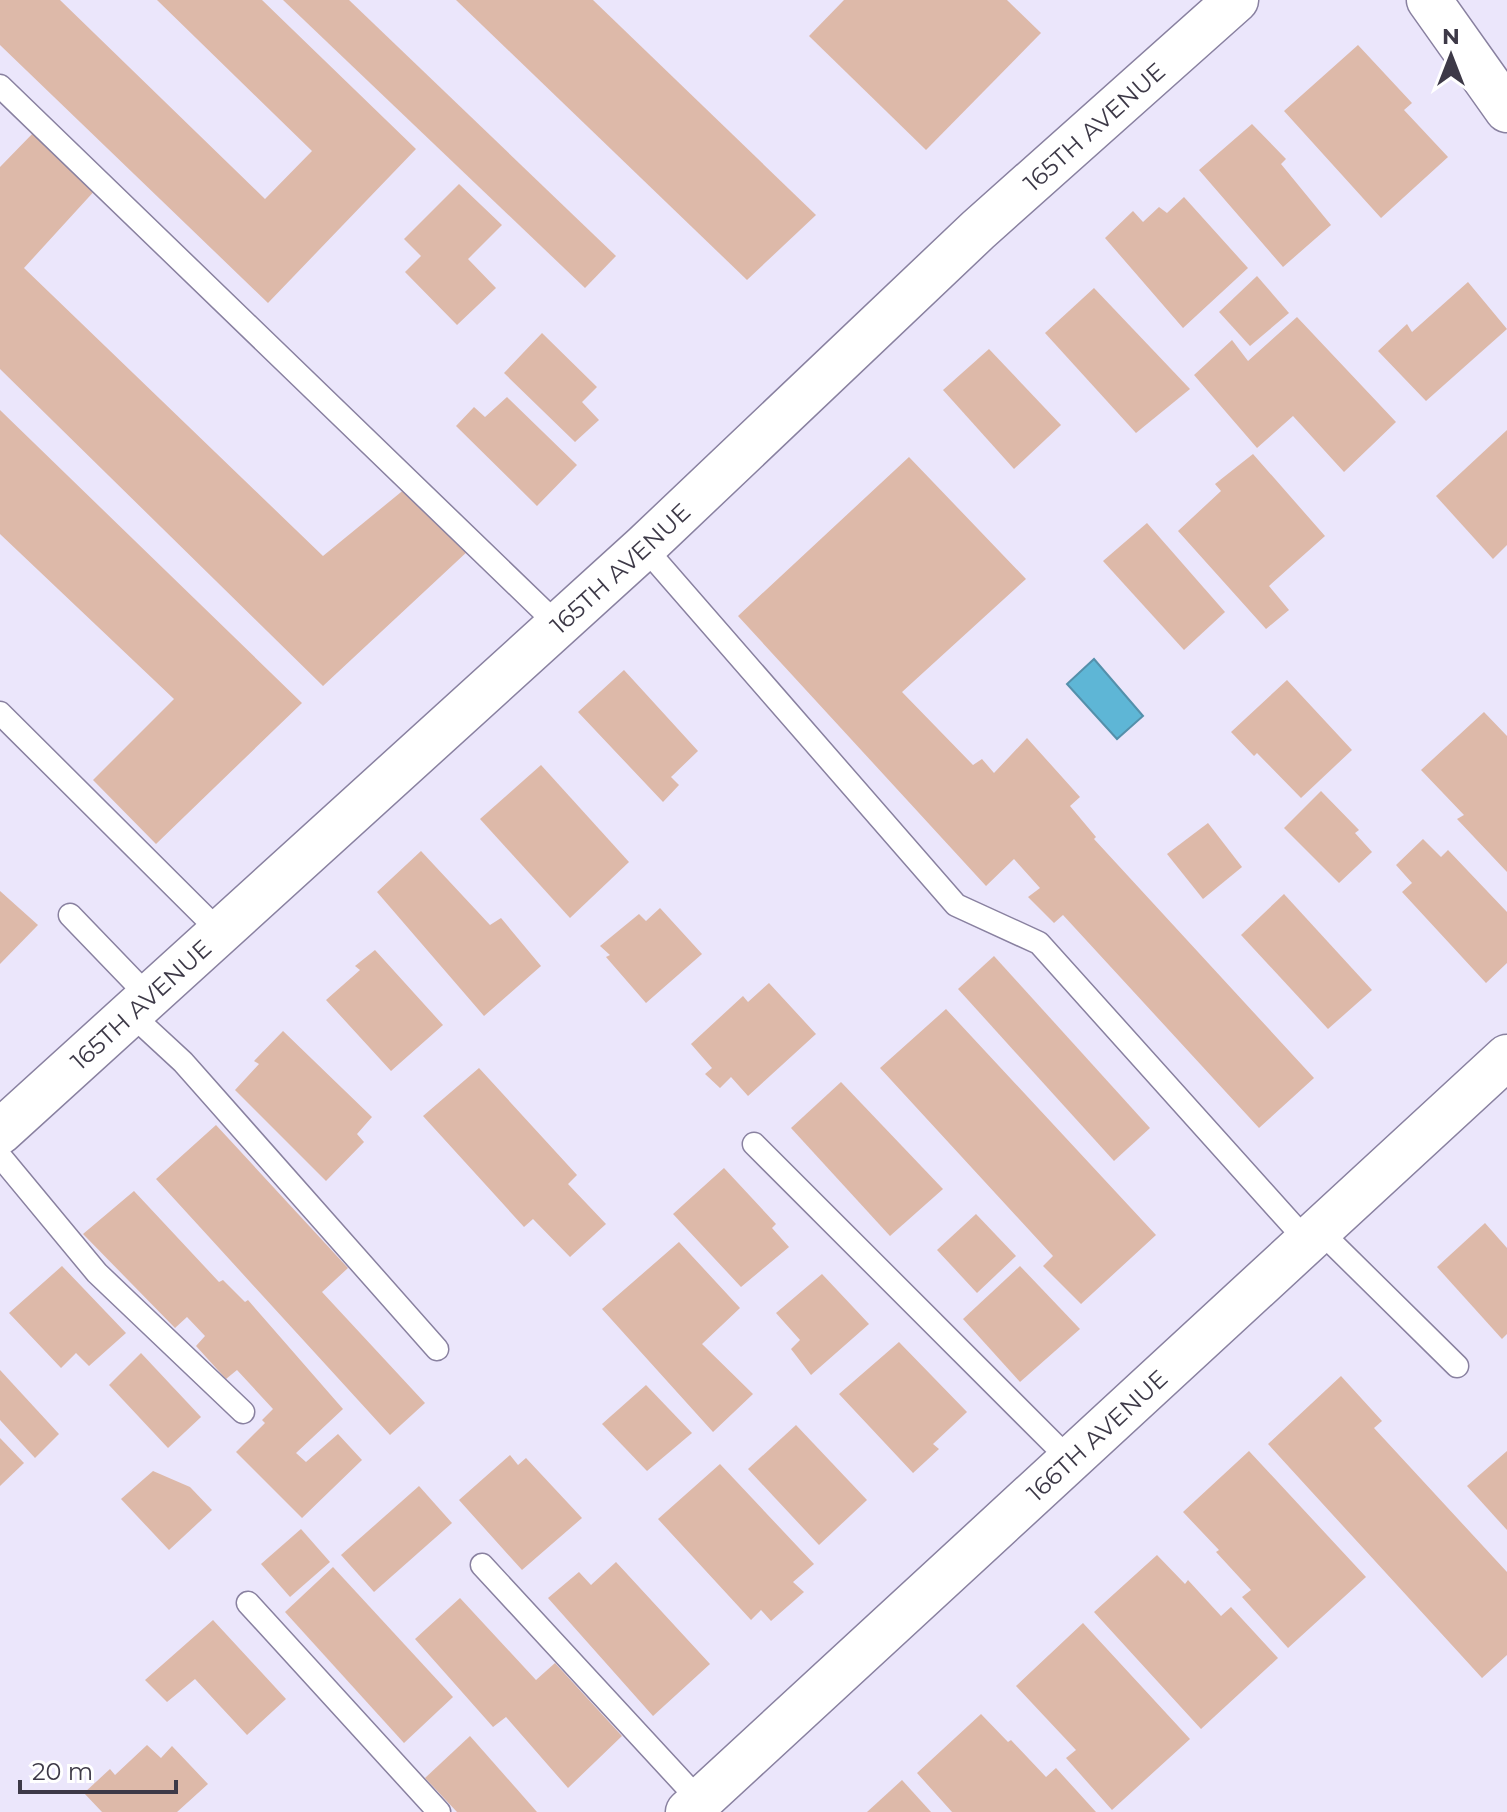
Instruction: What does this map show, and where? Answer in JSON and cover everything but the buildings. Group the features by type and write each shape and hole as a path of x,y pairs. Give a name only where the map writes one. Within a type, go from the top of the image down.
{"street":[{"name":"165TH AVENUE","path":"0,1132 644,547 978,230 1236,0"},
{"path":"1429,0 1507,110"},
{"name":"166TH AVENUE","path":"694,1806 1507,1057"}],"lane":[{"path":"0,86 558,625"},
{"path":"644,547 956,905 1039,943 1312,1235 1457,1366"},
{"path":"0,713 221,933"},
{"path":"70,915 183,1062 437,1349"},
{"path":"754,1144 1069,1459"},
{"path":"0,1156 97,1273 243,1412"},
{"path":"482,1565 694,1806"},
{"path":"248,1603 439,1812"}],"water":[{"path":"1094,659 1143,716 1117,739 1067,684"}]}
